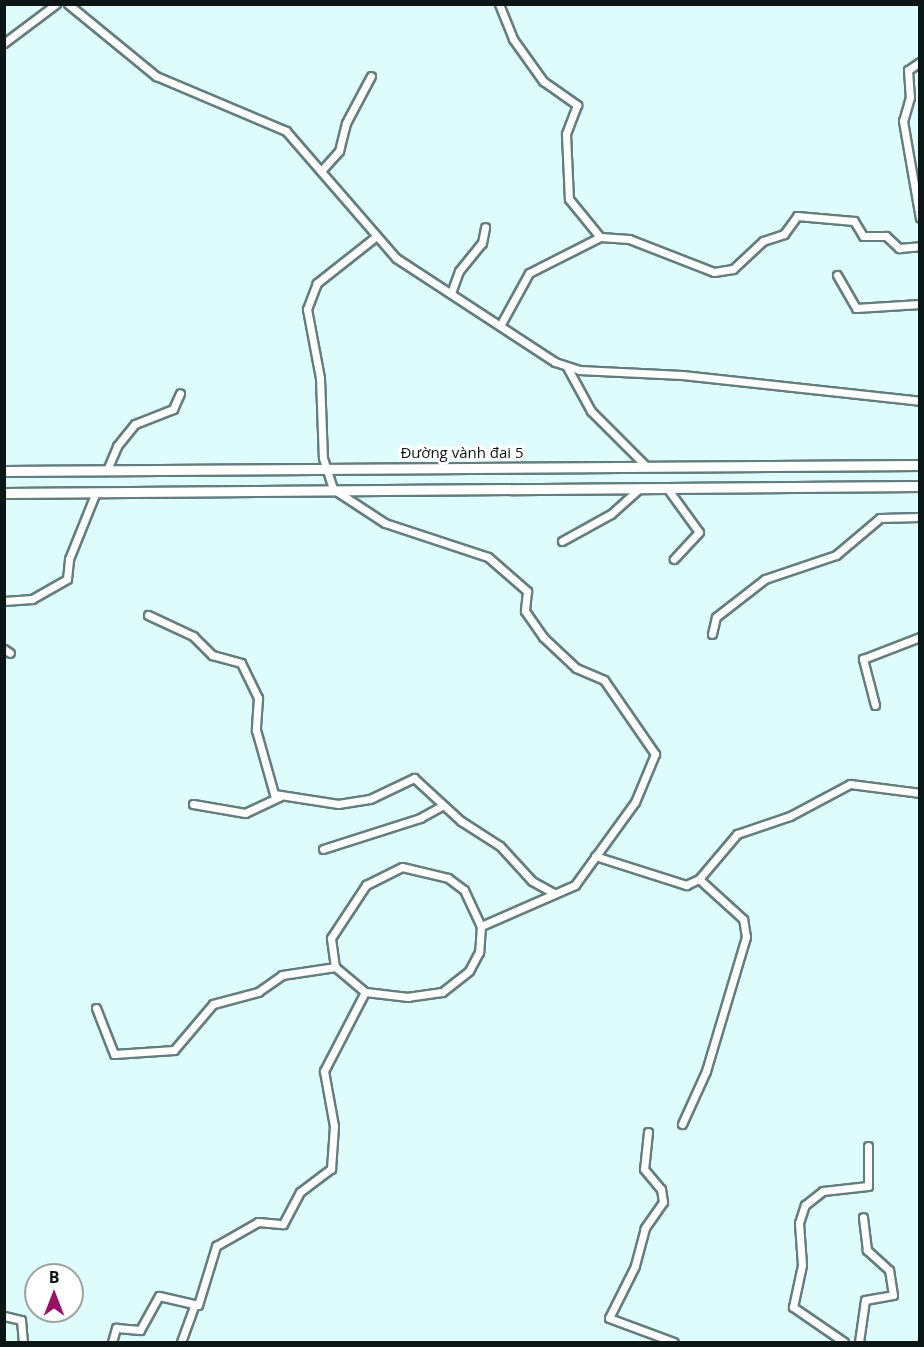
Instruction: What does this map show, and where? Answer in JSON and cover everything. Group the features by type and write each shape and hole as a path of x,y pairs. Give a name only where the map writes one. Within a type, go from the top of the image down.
{"main road":[{"name":"Đường vành đai 5","path":"4,471 920,465"},
{"path":"4,493 920,486"}],"street":[{"path":"4,43 56,4"},
{"path":"68,4 156,76 286,131 374,238 451,293 567,367 920,401"},
{"path":"499,4 513,39 543,81 577,105 566,134 569,199 600,237"},
{"path":"920,62 908,70 910,97 903,121 920,218"},
{"path":"321,171 339,151 346,123 371,76"},
{"path":"501,324 529,273 600,237 629,238 714,272 734,269 763,241 784,234 797,216 854,221 863,236 886,236 899,248 920,246"},
{"path":"451,293 459,271 482,243 485,227"},
{"path":"374,238 317,283 307,309 320,378 326,469 335,491 385,523 488,556 527,591 525,611 546,640 576,668 604,680 634,717 655,759 635,802 575,885 481,926"},
{"path":"837,275 856,308 920,304"},
{"path":"567,367 591,411 647,466"},
{"path":"107,470 117,446 135,424 173,410 180,393"},
{"path":"667,488 699,532 674,559"},
{"path":"562,541 611,514 639,489"},
{"path":"4,601 32,599 67,579 69,559 96,492"},
{"path":"712,634 716,617 765,579 830,558 880,518 920,517"},
{"path":"148,615 193,636 212,655 241,663 258,698 256,730 262,762 280,797"},
{"path":"875,705 863,659 920,637"},
{"path":"194,804 245,813 280,797 338,804 370,799 414,778 443,805 555,894"},
{"path":"595,856 677,884 699,879 737,834 790,816 850,784 920,794"},
{"path":"322,849 420,819 443,805"},
{"path":"402,867 456,883 481,926 476,963 442,992 408,997 365,992 334,967 331,938 337,923 366,885 402,867"},
{"path":"682,1124 706,1071 746,937 743,919 699,879"},
{"path":"96,1008 114,1054 163,1052 180,1047 213,1004 258,992 282,975 334,967"},
{"path":"181,1342 194,1307 204,1292 216,1246 258,1222 283,1224 300,1192 331,1169 334,1126 324,1071 365,992"},
{"path":"648,1132 644,1169 661,1189 663,1202 645,1228 609,1318 674,1342"},
{"path":"844,1342 793,1307 802,1261 799,1223 805,1205 823,1191 868,1185 868,1146"},
{"path":"860,1342 865,1300 893,1295 889,1270 867,1250 863,1217"},
{"path":"112,1342 116,1328 140,1330 159,1296 194,1307"},
{"path":"4,1316 21,1320 23,1342"}]}
